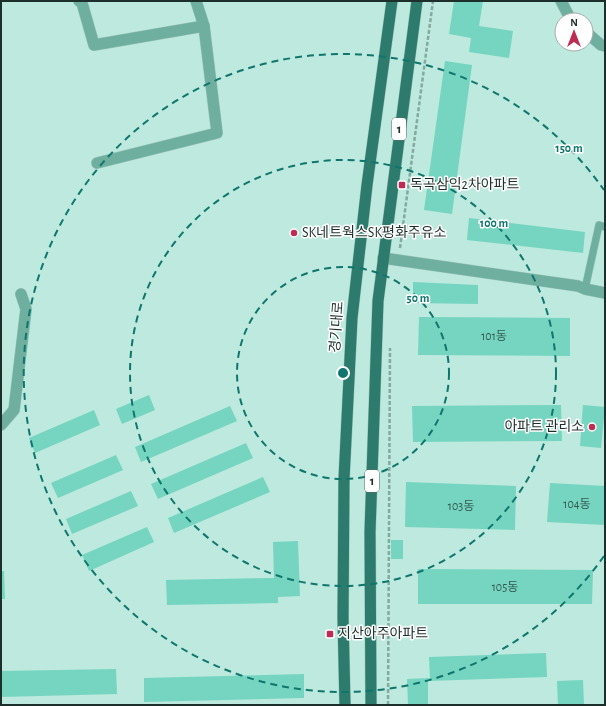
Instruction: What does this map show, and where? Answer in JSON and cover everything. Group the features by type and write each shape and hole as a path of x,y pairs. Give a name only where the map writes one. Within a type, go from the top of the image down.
{"main road":[{"name":"경기대로","path":"345,705 343,618 344,485 352,318 366,185 392,1"},
{"name":"1","path":"371,705 370,532 378,300 417,1"}],"street":[{"path":"78,1 82,3 94,45 204,26"},
{"path":"97,163 217,133 204,26 196,1"},
{"path":"561,1 567,12"},
{"path":"594,39 601,45 605,46"},
{"path":"383,258 578,286 584,289 605,293"},
{"path":"1,425 14,410 26,308 21,294"}],"lane":[{"path":"584,289 599,226 605,227"}],"path":[{"path":"399,260 433,1"},
{"path":"388,705 390,348"}],"building":[{"path":"454,1 483,1 479,26 513,31 509,58 469,52 471,38 449,34"},
{"path":"445,61 472,65 452,214 424,210"},
{"path":"469,218 585,232 583,253 467,240"},
{"path":"413,282 478,285 478,304 413,303"},
{"path":"419,317 570,318 570,356 418,355"},
{"path":"149,395 155,410 122,424 116,409"},
{"path":"561,405 562,441 413,442 412,406"},
{"name":"아파트 관리소","path":"583,405 605,407 601,448 580,446"},
{"path":"230,406 237,421 141,462 135,447"},
{"path":"94,410 100,425 35,453 29,438"},
{"path":"246,443 253,458 158,499 151,484"},
{"path":"116,455 123,470 58,498 51,483"},
{"path":"263,477 270,492 174,533 168,518"},
{"path":"406,482 516,486 515,530 405,527"},
{"path":"550,483 605,486 605,525 547,522"},
{"path":"131,491 138,506 72,534 66,519"},
{"path":"147,527 154,542 89,571 82,555"},
{"path":"391,540 403,540 403,559 391,559"},
{"path":"298,541 300,596 278,597 278,603 167,605 166,580 274,578 273,542"},
{"path":"418,569 593,570 592,604 418,604"},
{"path":"1,571 4,571 5,599 1,599"},
{"path":"546,653 547,677 428,681 428,705 408,705 407,679 430,678 429,657"},
{"path":"116,669 117,694 1,697 1,671"},
{"path":"304,674 304,698 144,702 144,678"},
{"path":"583,680 584,705 558,705 557,681"}],"place":[{"name":"독곡삼익2차아파트","path":"402,185"},
{"name":"SK네트웍스SK평화주유소","path":"294,233"},
{"name":"아파트 관리소","path":"592,427"},
{"name":"지산아주아파트","path":"330,634"}]}
